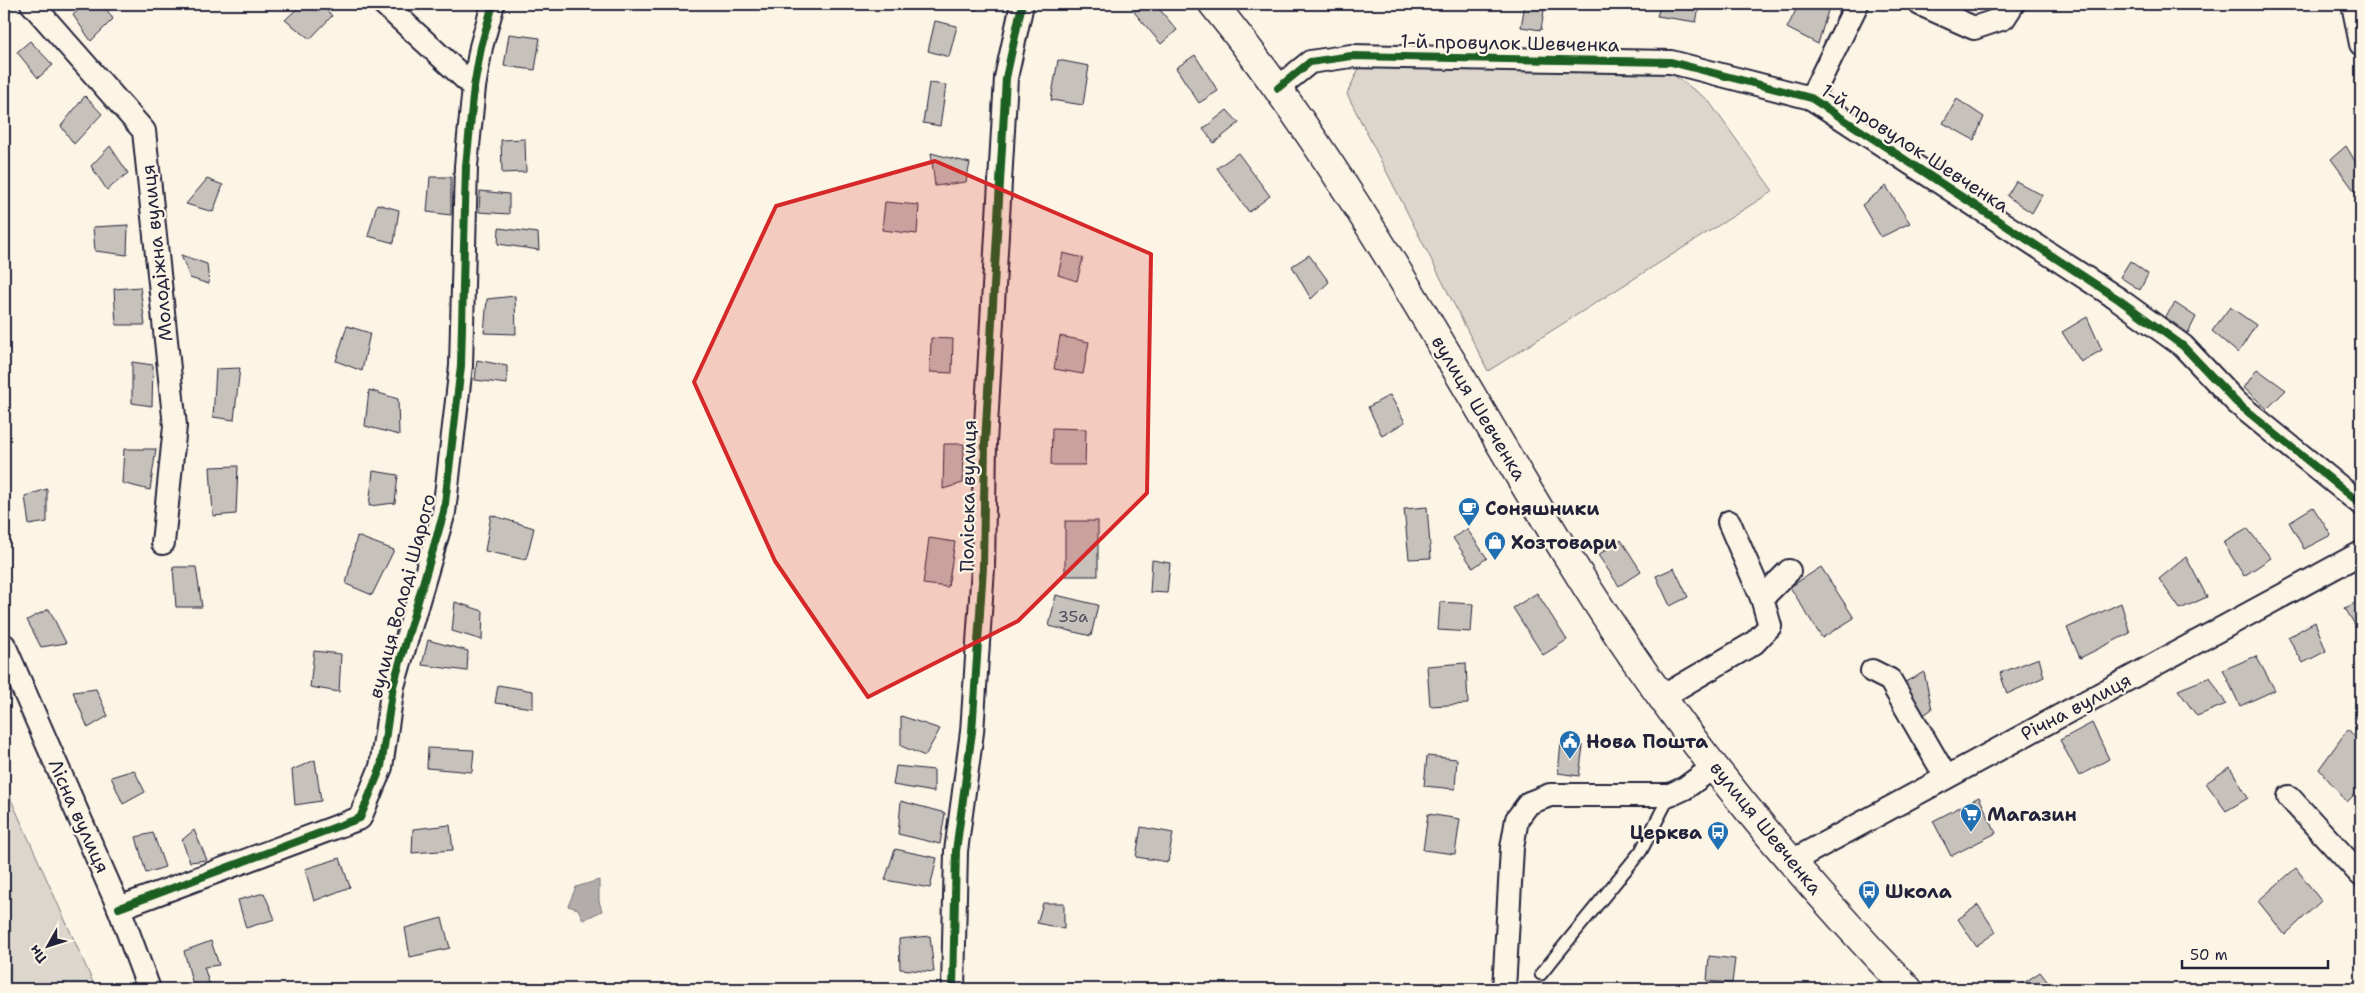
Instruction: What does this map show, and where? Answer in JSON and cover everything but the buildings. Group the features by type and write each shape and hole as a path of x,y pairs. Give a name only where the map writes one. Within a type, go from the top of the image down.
{"main road":[{"name":"вулиця Шевченка","path":"1213,4 1259,61 1341,182 1571,562 1662,697 1792,861 1849,928 1908,989"}],"street":[{"name":"Молодіжна вулиця","path":"32,4 144,132 175,426 163,543"},
{"path":"384,4 474,87"},
{"name":"вулиця Володі Шарого","path":"118,908 360,818 381,767 393,686 444,512 461,366 466,166 474,87 481,47 493,4"},
{"name":"Поліська вулиця","path":"953,989 956,851 972,732 984,568 985,443 1006,78 1022,4"},
{"path":"1811,98 1857,4"},
{"path":"1920,4 1974,28 2004,18 2013,4"},
{"path":"2353,4 2361,44"},
{"name":"1-й провулок Шевченка","path":"1278,88 1310,62 1350,56 1671,62 1811,98 2110,294 2183,346 2236,403 2361,504"},
{"path":"1662,697 1754,643 1770,626 1762,598 1729,522"},
{"name":"Річна вулиця","path":"1792,861 2361,553"},
{"path":"1762,598 1789,571"},
{"name":"Лісна вулиця","path":"4,645 118,908 149,989"},
{"path":"1872,671 1890,680 1946,777"},
{"path":"1504,989 1512,848 1517,819 1529,802 1550,795 1670,795 1685,788 1715,766"},
{"path":"2289,797 2361,876"}],"lane":[{"path":"1541,974 1641,850 1670,795"}],"highlighted area":[{"path":"935,161 1151,254 1147,493 1018,621 868,697 775,561 694,382 776,206"}],"shaded area":[{"path":"1360,66 1668,71 1708,100 1773,191 1488,371 1347,94"},
{"path":"4,784 96,989 4,989"},
{"path":"599,880 599,901 602,911 583,920 578,909 568,906 576,887"}],"cycle path":[{"path":"119,908 360,818 381,767 393,686 444,512 461,366 466,166 474,87 481,47 493,4"},
{"path":"953,989 956,851 972,732 983,568 985,443 1006,78 1022,4"},
{"path":"1278,88 1310,62 1351,56 1671,62 1811,98 2118,299 2183,346 2237,403 2361,504"}],"place":[{"name":"Соняшники","path":"1469,527"},
{"name":"Хозтовари","path":"1495,561"},
{"name":"Нова Пошта","path":"1570,760"},
{"name":"Магазин","path":"1971,833"},
{"name":"Церква","path":"1718,851"},
{"name":"Школа","path":"1869,910"}]}
